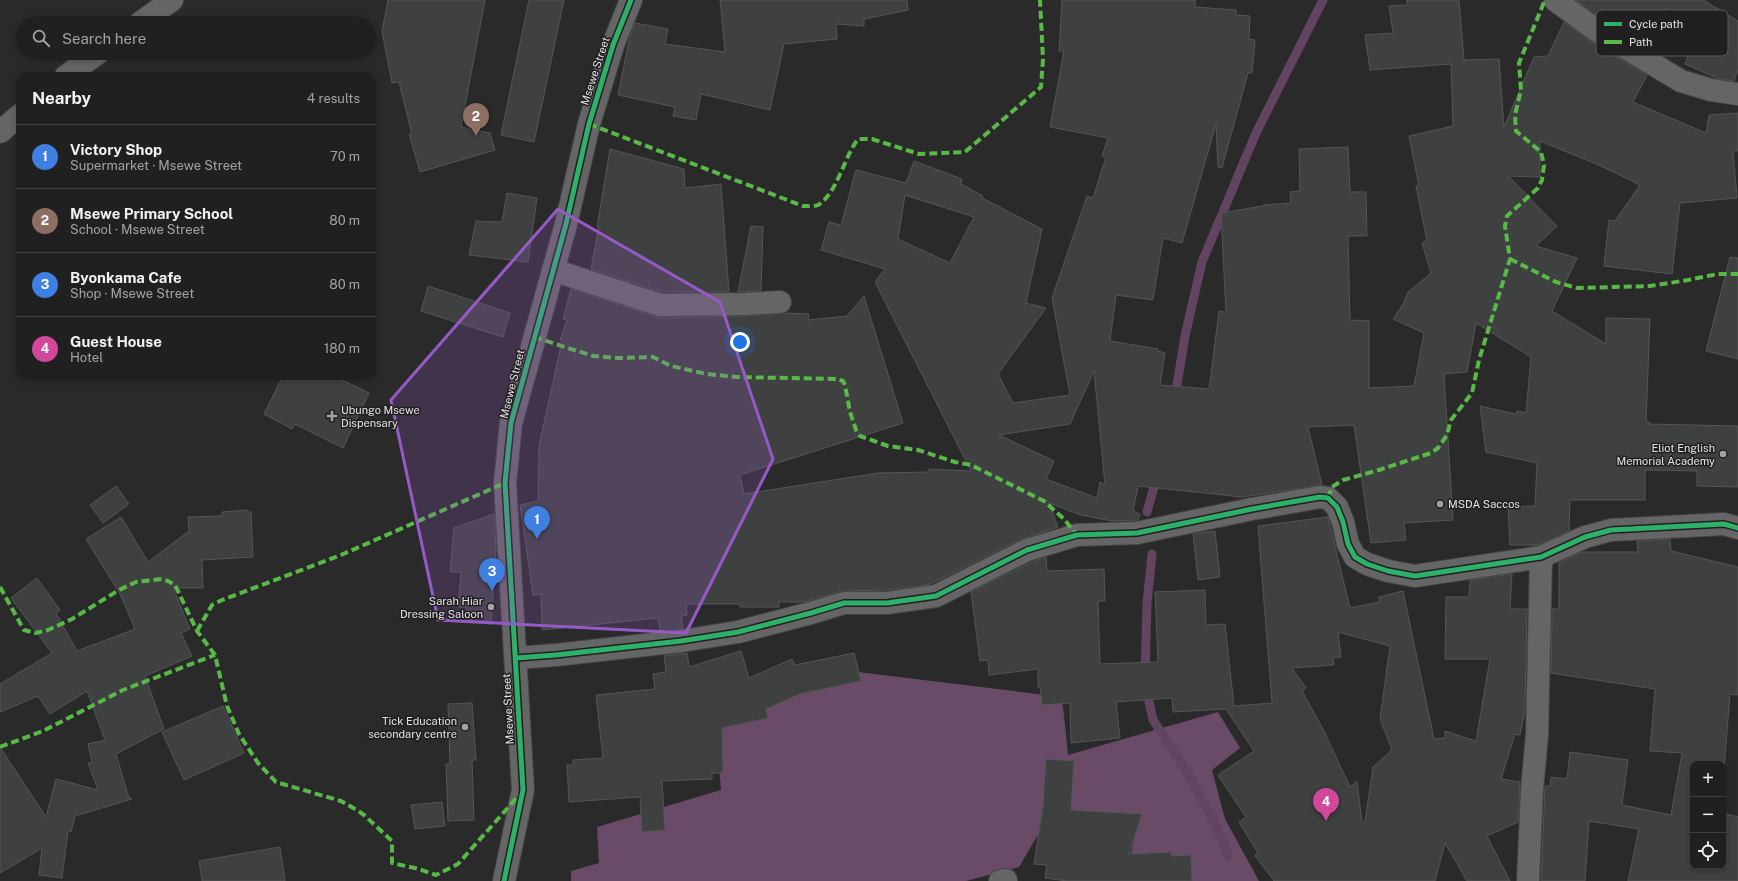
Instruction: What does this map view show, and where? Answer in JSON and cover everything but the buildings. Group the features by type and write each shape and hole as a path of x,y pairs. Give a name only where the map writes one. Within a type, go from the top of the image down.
{"street":[{"path":"150,16 172,0"},
{"name":"Msewe Street","path":"504,881 524,790 505,483 512,423 566,224 589,124 613,45 631,0"},
{"path":"1555,0 1596,30"},
{"path":"1639,56 1681,81 1711,90 1738,94"},
{"path":"72,72 88,60"},
{"path":"0,132 16,118"},
{"path":"553,270 660,305 780,302"},
{"path":"516,658 688,640 738,632 844,603 888,603 936,596 1027,550 1077,535 1137,533 1252,509 1320,497 1328,498 1337,507 1343,522 1348,544 1355,558 1366,564 1388,571 1415,576 1541,557 1584,537 1611,530 1724,524 1738,528"},
{"path":"1528,881 1531,805 1537,735 1541,557"}],"highlighted area":[{"path":"558,209 720,302 773,459 686,633 438,620 391,400"}],"shaded area":[{"path":"833,669 1062,697 1068,755 1218,712 1240,748 1212,770 1225,819 1259,881 1125,881 1139,817 1050,814 1019,867 966,881 571,881 571,871 599,863 597,827 721,790 715,713"}],"waterway":[{"path":"1175,397 1185,336 1202,262 1256,133 1323,0"},
{"path":"1147,512 1157,476"},
{"path":"1145,675 1147,603 1152,554"},
{"path":"1146,687 1153,720 1185,769 1213,819 1228,855"}],"marked path":[{"path":"589,124 803,206 816,206 825,200 830,193 858,139 872,139 919,154 965,152 1041,87 1043,59 1040,0"},
{"path":"1328,498 1332,487 1343,480 1431,453 1438,448 1447,435 1451,420 1472,393 1479,360 1510,259 1505,226 1507,216 1538,188 1542,180 1544,165 1541,152 1516,131 1515,115 1521,90 1519,63 1545,0"},
{"path":"1510,259 1556,282 1577,288 1650,286 1718,274 1738,274"},
{"path":"534,337 593,356 619,358 653,357 671,366 707,374 736,377 837,379 843,381 850,412 856,430 860,436 888,446 918,450 955,462 971,465 1044,501 1064,519 1077,535"},
{"path":"197,631 212,605 222,600 341,555 505,483"},
{"path":"0,587 24,630 35,633 48,630 72,619 119,590 136,582 162,579 175,585 197,631 215,655 227,706 239,734 258,763 276,782 341,801 364,815 392,841 392,863 419,869 436,875 458,864 521,793"},
{"path":"0,747 43,731 123,690 215,655"}],"cycle path":[{"path":"504,881 523,790 505,483 511,423 566,224 589,124 613,45 631,0"},
{"path":"516,658 681,641 738,632 844,603 887,603 936,596 1027,550 1077,535 1137,533 1252,509 1320,497 1328,498 1337,507 1343,522 1348,544 1355,557 1367,564 1388,571 1415,576 1541,557 1585,537 1611,530 1724,524 1738,528"}],"place":[{"name":"Msewe Primary School","path":"476,136"},
{"name":"Ubungo Msewe Dispensary","path":"332,416"},
{"name":"Eliot English Memorial Academy","path":"1723,454"},
{"name":"MSDA Saccos","path":"1440,504"},
{"name":"Victory Shop","path":"537,539"},
{"name":"Byonkama Cafe","path":"492,591"},
{"name":"Sarah Hiar Dressing Saloon","path":"491,607"},
{"name":"Tick Education secondary centre","path":"465,727"},
{"name":"Guest House","path":"1326,821"}]}
